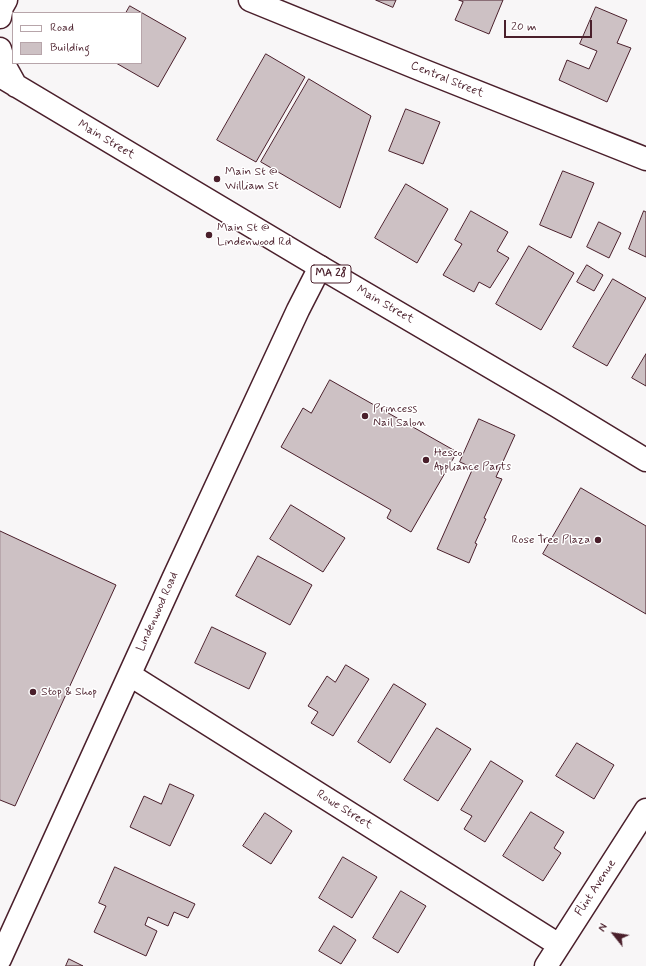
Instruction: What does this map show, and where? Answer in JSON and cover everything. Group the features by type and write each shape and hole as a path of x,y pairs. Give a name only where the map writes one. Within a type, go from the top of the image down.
{"street":[{"path":"0,17 2,7 6,0"},
{"name":"Central Street","path":"250,0 646,159"},
{"path":"0,49 6,68 8,81"},
{"name":"Main Street","path":"8,81 646,460"},
{"name":"Lindenwood Road","path":"0,959 173,579 298,310 320,267"},
{"name":"Rowe Street","path":"130,675 559,945"},
{"name":"Flint Avenue","path":"546,966 646,810"}],"building":[{"path":"376,0 396,0 393,7"},
{"path":"459,0 503,0 489,34 455,20 463,2"},
{"path":"130,6 140,12 127,12"},
{"path":"596,7 627,20 617,43 631,48 607,102 559,80 567,60 589,69 597,51 580,44"},
{"path":"142,13 186,38 158,87 118,64 142,64"},
{"path":"266,54 305,77 256,162 217,140"},
{"path":"309,79 371,116 340,208 261,162"},
{"path":"406,109 440,122 423,164 389,151"},
{"path":"563,171 594,183 571,238 540,225"},
{"path":"406,184 448,209 417,263 375,238"},
{"path":"471,211 508,232 497,251 509,258 490,288 479,282 474,292 443,275 462,244 455,240"},
{"path":"644,211 646,212 646,257 629,249"},
{"path":"599,222 621,233 609,258 587,247"},
{"path":"529,246 574,273 541,330 496,304"},
{"path":"587,265 603,275 594,291 577,282"},
{"path":"613,279 646,298 607,366 573,347"},
{"path":"646,354 646,386 632,378"},
{"path":"330,380 457,452 411,532 387,518 391,510 281,447 303,408 311,413"},
{"path":"479,419 515,435 496,477 502,479 484,518 486,519 475,543 477,544 469,563 437,549 473,468 460,462"},
{"name":"Rose Tree Plaza","path":"581,488 646,526 646,614 543,554"},
{"path":"291,505 345,538 323,572 270,539"},
{"name":"Stop & Shop","path":"0,531 116,585 15,806 0,800"},
{"path":"258,556 312,585 290,625 236,596"},
{"path":"212,627 266,653 249,689 195,663"},
{"path":"346,665 369,679 333,736 311,723 318,712 308,706 327,676 335,682"},
{"path":"394,684 426,704 390,763 358,742"},
{"path":"437,728 471,749 438,801 404,780"},
{"path":"577,743 614,765 594,799 556,776"},
{"path":"491,761 523,781 485,842 464,829 472,816 461,810"},
{"path":"170,784 194,795 170,846 130,827 144,796 161,804"},
{"path":"531,812 564,832 554,848 561,853 543,881 503,856"},
{"path":"265,813 292,831 271,864 243,846"},
{"path":"343,857 377,877 352,918 319,898"},
{"path":"115,867 195,904 188,918 174,912 168,926 148,917 145,925 157,931 146,956 94,932 106,906 99,903"},
{"path":"401,891 426,906 398,953 373,938"},
{"path":"334,926 356,940 341,964 319,951"},
{"path":"69,959 83,966 66,966"}],"place":[{"name":"Main St @ William St","path":"217,179"},
{"name":"Main St @ Lindenwood Rd","path":"209,235"},
{"name":"Princess Nail Salon","path":"365,416"},
{"name":"Hesco Appliance Parts","path":"426,460"},
{"name":"Rose Tree Plaza","path":"598,540"},
{"name":"Stop & Shop","path":"33,692"}]}
